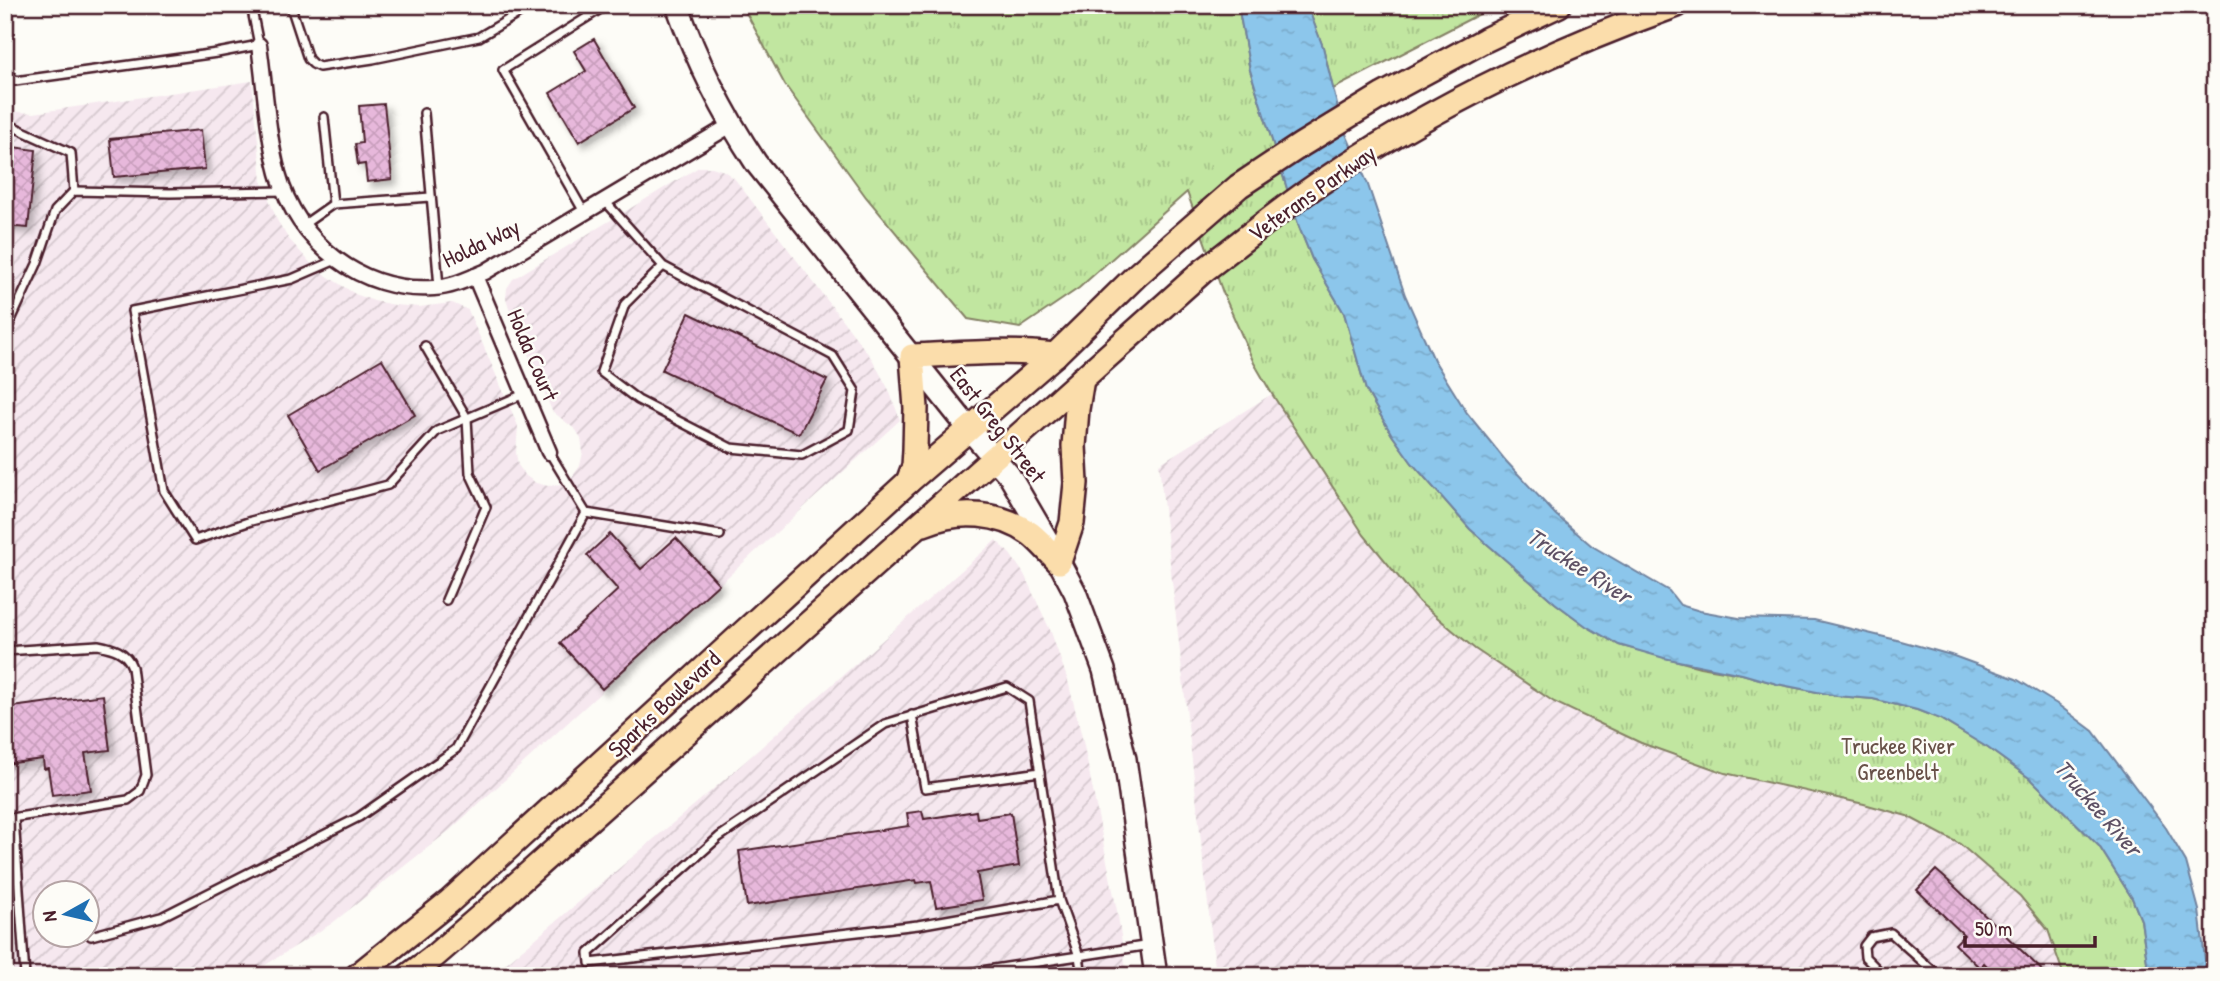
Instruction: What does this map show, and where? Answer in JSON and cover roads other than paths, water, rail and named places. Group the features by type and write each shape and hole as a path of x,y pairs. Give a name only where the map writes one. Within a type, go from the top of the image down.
{"main road":[{"name":"East Greg Street","path":"677,5 708,83 731,125 786,202 970,430 995,457 1018,490 1059,562 1090,628 1118,721 1156,976"},
{"name":"Veterans Parkway","path":"970,430 1239,186 1383,95 1485,40 1559,5"},
{"name":"Veterans Parkway","path":"995,457 1203,271 1326,179 1404,131 1515,72 1610,29 1677,5"},
{"path":"908,482 914,466 915,450 916,408 912,356 1023,351 1055,355"},
{"path":"915,528 940,517 984,515 1004,520 1031,534 1059,562 1072,523 1076,483 1074,446 1082,379"},
{"name":"Sparks Boulevard","path":"357,976 449,902 908,482 970,430"},
{"name":"Sparks Boulevard","path":"408,976 499,900 995,457"}],"street":[{"name":"Holda Way","path":"259,45 278,175 294,211 323,250 336,260 365,277 391,285 439,288 463,282 731,125"},
{"name":"Holda Court","path":"475,276 549,452"}],"lane":[{"path":"5,69 15,81 259,45 253,5"},
{"path":"288,6 292,10 308,59 319,67 479,37 533,5"},
{"path":"584,212 503,70 607,5"},
{"path":"424,113 439,288"},
{"path":"324,117 332,204"},
{"path":"5,127 14,127 71,153 74,191"},
{"path":"5,333 37,264 55,211 74,191 285,191"},
{"path":"303,226 332,204 431,197"},
{"path":"604,200 663,266 833,356 855,391 849,430 802,455 731,448 638,400 601,372 625,304 663,266"},
{"path":"336,260 292,279 132,311 164,491 195,540 251,521 388,485 437,431 525,394"},
{"path":"425,346 467,418 470,473 486,507 446,600"},
{"path":"549,452 586,513 720,535"},
{"path":"102,933 161,917 359,817 456,749 586,513"},
{"path":"5,651 98,645 110,647 128,658 132,667 146,775 140,791 128,800 5,819"},
{"path":"1059,900 918,925 590,963 589,953 719,837 885,724 1007,687 1029,701 1059,900 1079,956 1082,976"},
{"path":"912,715 925,788 1040,772"},
{"path":"14,818 25,976"},
{"path":"1884,976 1865,957 1864,946 1871,937 1891,933 1936,976"},
{"path":"948,976 1143,946"}],"water":[{"name":"Truckee River","path":"1238,5 1307,5 1323,47 1342,125 1367,182 1405,295 1434,360 1467,413 1505,460 1556,515 1592,546 1669,591 1680,605 1739,618 1814,620 1901,641 1951,655 2016,679 2057,704 2093,731 2166,828 2186,862 2199,910 2207,976 2149,976 2141,920 2132,898 2099,846 2032,780 1988,748 1940,719 1917,710 1873,699 1837,696 1777,684 1619,645 1586,626 1555,603 1470,529 1412,463 1366,390 1344,313 1312,259 1299,227 1250,70"}],"park label":[{"name":"Truckee River Greenbelt","path":"1898,759"}]}
